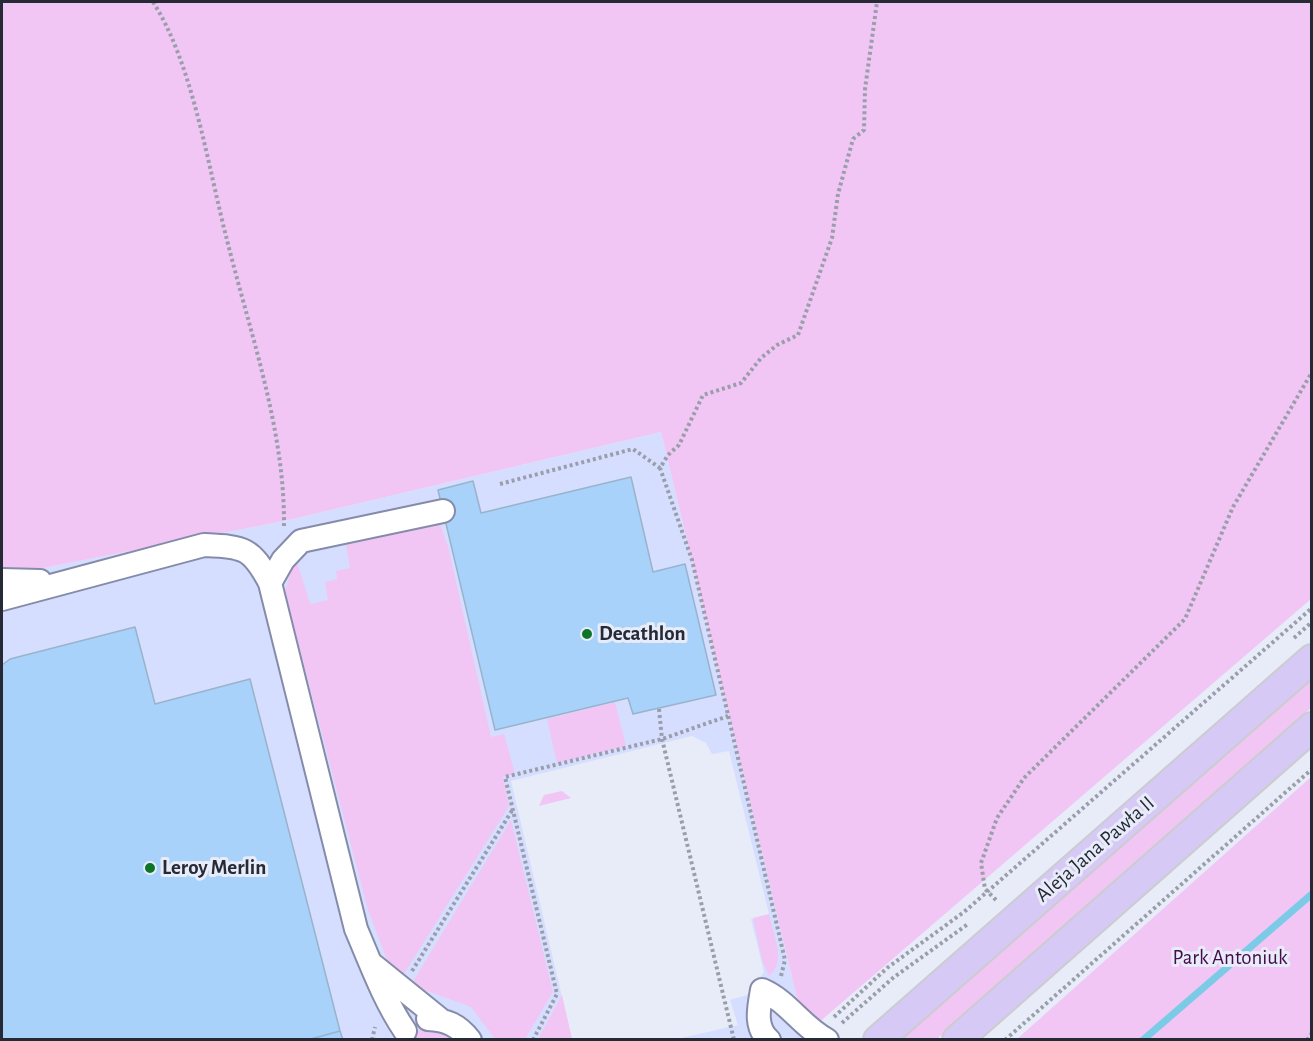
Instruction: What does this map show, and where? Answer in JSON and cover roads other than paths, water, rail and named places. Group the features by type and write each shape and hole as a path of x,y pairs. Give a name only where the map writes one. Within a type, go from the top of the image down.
{"main road":[{"name":"Aleja Jana Pawła II","path":"878,1040 1311,659"},
{"path":"957,1040 1311,727"}],"lane":[{"path":"270,583 283,560 301,541 443,511"},
{"path":"2,598 204,545 239,547 258,560 270,583 356,929 372,963 392,994 402,1035 428,1019 441,1020"},
{"path":"2,580 65,581"},
{"path":"764,1038 775,1021 770,993 823,1037"},
{"path":"392,994 457,1026 470,1039"}],"waterway":[{"path":"1143,1040 1312,894"}],"place":[{"name":"Decathlon","path":"587,634"},
{"name":"Leroy Merlin","path":"150,868"}],"park label":[{"name":"Park Antoniuk","path":"1230,958"}]}
